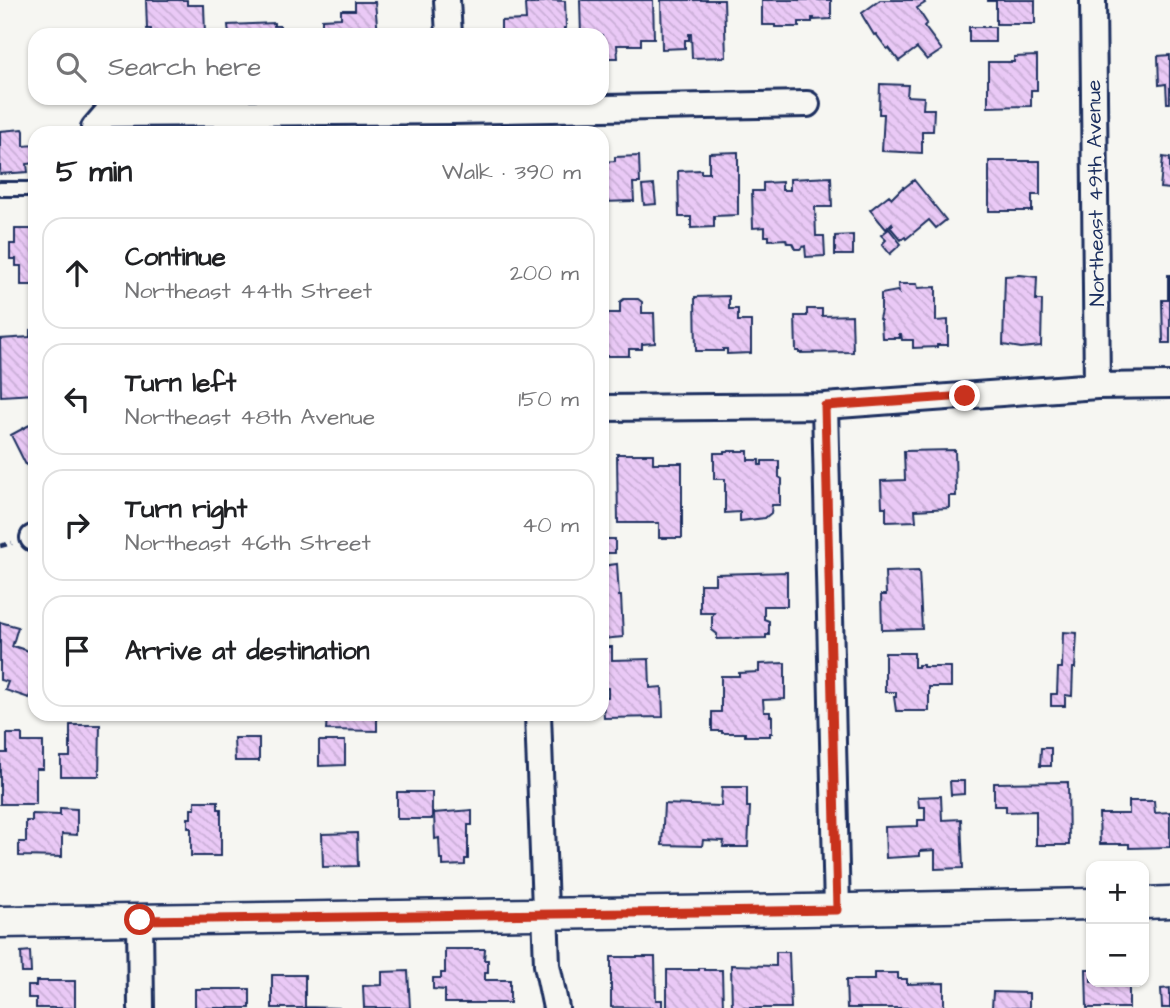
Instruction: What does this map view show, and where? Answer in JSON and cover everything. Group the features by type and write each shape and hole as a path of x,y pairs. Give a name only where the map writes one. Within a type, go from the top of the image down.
{"street":[{"path":"447,0 449,28"},
{"name":"Northeast 49th Avenue","path":"1093,0 1097,386"},
{"path":"97,126 106,114 453,114 807,104"},
{"path":"609,408 825,406 1097,386 1170,385"},
{"path":"825,406 837,910"},
{"path":"538,721 547,965 556,1008"},
{"path":"1149,903 1170,902"},
{"path":"0,922 1086,904"},
{"path":"140,920 141,1008"}],"lane":[{"path":"0,189 28,189"}],"building":[{"path":"146,0 187,0 187,5 204,5 205,28 147,28"},
{"path":"580,0 653,0 654,38 641,38 641,45 617,45 618,58 609,58 609,28 581,28"},
{"path":"661,0 724,0 726,57 692,58 691,34 689,40 685,40 685,48 662,49"},
{"path":"762,0 831,0 831,19 812,18 812,22 799,22 799,27 762,25"},
{"path":"880,0 923,0 925,3 917,8 927,23 924,26 942,50 927,60 917,48 899,61 876,34 874,35 862,15"},
{"path":"988,0 1035,0 1035,24 996,24 996,1"},
{"path":"565,1 566,28 501,28 501,21 526,20 525,4"},
{"path":"355,2 375,2 377,28 322,28 322,19 341,18 341,10 355,10"},
{"path":"274,23 274,26 280,28 228,28 228,25"},
{"path":"969,27 995,27 995,42 969,42"},
{"path":"1170,55 1170,103 1167,103 1166,84 1159,85 1158,56"},
{"path":"1037,56 1037,90 1031,90 1031,106 988,107 988,62 1014,62 1014,57"},
{"path":"880,84 908,85 907,96 924,97 923,109 934,109 933,131 922,131 922,153 882,151 884,114 879,114"},
{"path":"23,129 24,146 28,146 28,172 0,174 0,131"},
{"path":"738,152 738,215 714,216 714,227 691,228 691,217 679,217 678,171 701,170 701,173 709,173 709,153"},
{"path":"639,156 640,183 633,183 634,201 609,202 609,161 615,161 615,157"},
{"path":"1163,157 1170,158 1170,189 1160,188"},
{"path":"989,161 1040,161 1040,195 1032,195 1032,211 989,211"},
{"path":"831,177 832,207 815,207 816,236 824,236 825,256 806,257 805,246 795,249 786,239 769,240 769,236 765,236 765,227 753,228 752,191 763,191 763,183 782,182 782,190 790,190 790,179"},
{"path":"914,180 946,220 936,228 929,220 901,240 890,227 892,223 886,229 870,210 889,195 892,198"},
{"path":"654,185 656,204 644,205 642,186"},
{"path":"15,229 28,229 28,285 21,285 21,266 16,266 16,259 10,259 10,244 15,244"},
{"path":"889,229 901,244 890,254 882,244 886,240 881,235"},
{"path":"853,235 853,255 835,255 835,236"},
{"path":"1168,275 1170,343 1163,343 1162,300 1168,300"},
{"path":"1005,276 1037,277 1036,300 1042,300 1041,346 1021,348 1003,345"},
{"path":"898,284 917,284 918,288 936,287 936,321 948,320 948,345 913,348 913,340 902,340 901,334 900,338 882,338 879,319 881,294 897,291 899,293"},
{"path":"729,296 729,309 738,309 738,321 751,321 751,353 727,354 727,349 696,351 695,297"},
{"path":"624,299 638,299 642,302 642,313 654,313 655,343 642,344 642,349 629,349 629,356 609,356 609,313 620,313 620,302"},
{"path":"807,309 822,309 822,316 852,315 853,352 796,351 795,316 807,316"},
{"path":"28,337 28,394 1,396 0,339"},
{"path":"28,426 28,464 26,465 11,435"},
{"path":"955,450 956,496 949,496 949,508 915,510 916,521 886,522 886,507 882,507 881,481 905,480 904,451"},
{"path":"748,451 748,460 759,460 759,465 762,465 762,461 779,461 779,477 782,479 780,505 772,505 771,513 765,518 740,521 740,512 725,513 725,479 714,479 714,453"},
{"path":"617,454 653,454 653,463 682,463 682,538 659,538 659,523 618,523"},
{"path":"609,539 615,539 615,553 609,553"},
{"path":"617,564 623,637 609,638 609,565"},
{"path":"919,571 922,629 882,630 881,595 886,595 885,572"},
{"path":"787,572 787,606 764,606 764,619 769,621 769,635 766,635 766,638 717,639 717,634 712,630 714,613 700,613 700,584 715,584 715,574"},
{"path":"0,622 18,627 12,647 28,651 28,698 5,690 8,682 0,680"},
{"path":"1063,632 1077,633 1072,696 1065,695 1065,706 1051,706 1051,694 1057,694 1058,668 1062,668"},
{"path":"609,647 612,647 612,660 649,659 650,688 662,687 663,717 609,718"},
{"path":"885,653 914,653 914,667 951,667 951,687 929,687 929,711 896,711 896,692 885,692"},
{"path":"785,663 785,699 763,700 764,712 770,712 772,716 770,736 745,736 745,733 712,731 712,712 721,712 721,676 759,672 759,664"},
{"path":"327,721 377,721 377,731 326,730"},
{"path":"70,725 100,725 99,776 61,776 61,757 70,757"},
{"path":"7,734 22,734 22,742 43,742 43,769 36,769 36,804 0,804 0,753 7,753"},
{"path":"234,738 259,738 259,761 235,761"},
{"path":"319,741 345,741 345,765 319,766"},
{"path":"1041,748 1051,748 1051,766 1040,766"},
{"path":"950,781 964,781 964,794 951,795"},
{"path":"1068,782 1069,845 1036,845 1036,811 1006,812 1006,806 994,806 994,783"},
{"path":"722,787 747,787 747,807 750,807 748,847 723,847 724,841 703,840 702,846 662,845 664,804 721,806"},
{"path":"397,792 432,792 432,819 397,819"},
{"path":"941,796 942,820 961,819 963,868 935,869 935,850 920,851 920,856 886,858 885,827 918,826 918,820 925,820 925,807 919,807 918,797"},
{"path":"195,801 218,801 218,809 221,809 221,856 191,856 191,828 188,828 188,818 191,818 191,809 195,809"},
{"path":"1129,801 1154,801 1155,813 1170,812 1170,847 1129,848 1129,844 1100,844 1099,814 1129,814"},
{"path":"60,808 77,809 77,835 62,834 62,857 19,856 19,842 26,842 26,821 32,821 32,814 60,815"},
{"path":"472,810 472,825 468,825 468,859 465,859 465,865 443,866 439,838 435,839 434,813"},
{"path":"357,833 358,866 323,867 322,834"},
{"path":"445,949 485,949 484,960 488,960 488,972 485,972 485,980 510,980 510,1003 445,1003 445,990 433,989 433,978 441,978 441,973 445,973"},
{"path":"30,951 31,973 22,973 21,952"},
{"path":"776,952 789,952 791,1008 732,1008 731,965 776,966"},
{"path":"611,957 655,957 656,1000 662,1000 662,1008 611,1007"},
{"path":"667,970 722,970 723,1008 667,1008"},
{"path":"408,971 410,1008 364,1008 363,986 382,985 382,972"},
{"path":"874,973 898,973 898,979 907,979 907,984 944,983 944,1008 847,1008 846,980 874,980"},
{"path":"272,975 305,975 305,1007 340,1008 272,1008"},
{"path":"36,981 75,981 75,1008 36,1008 36,998 28,998 28,986 36,986"},
{"path":"1086,987 1129,987 1129,1008 1087,1008"},
{"path":"1170,988 1170,1008 1162,1008 1161,989"},
{"path":"195,989 250,989 250,1008 195,1008"},
{"path":"993,992 1029,993 1029,1008 992,1008"}],"route":[{"path":"140,920 837,910 825,406 965,396"}]}
